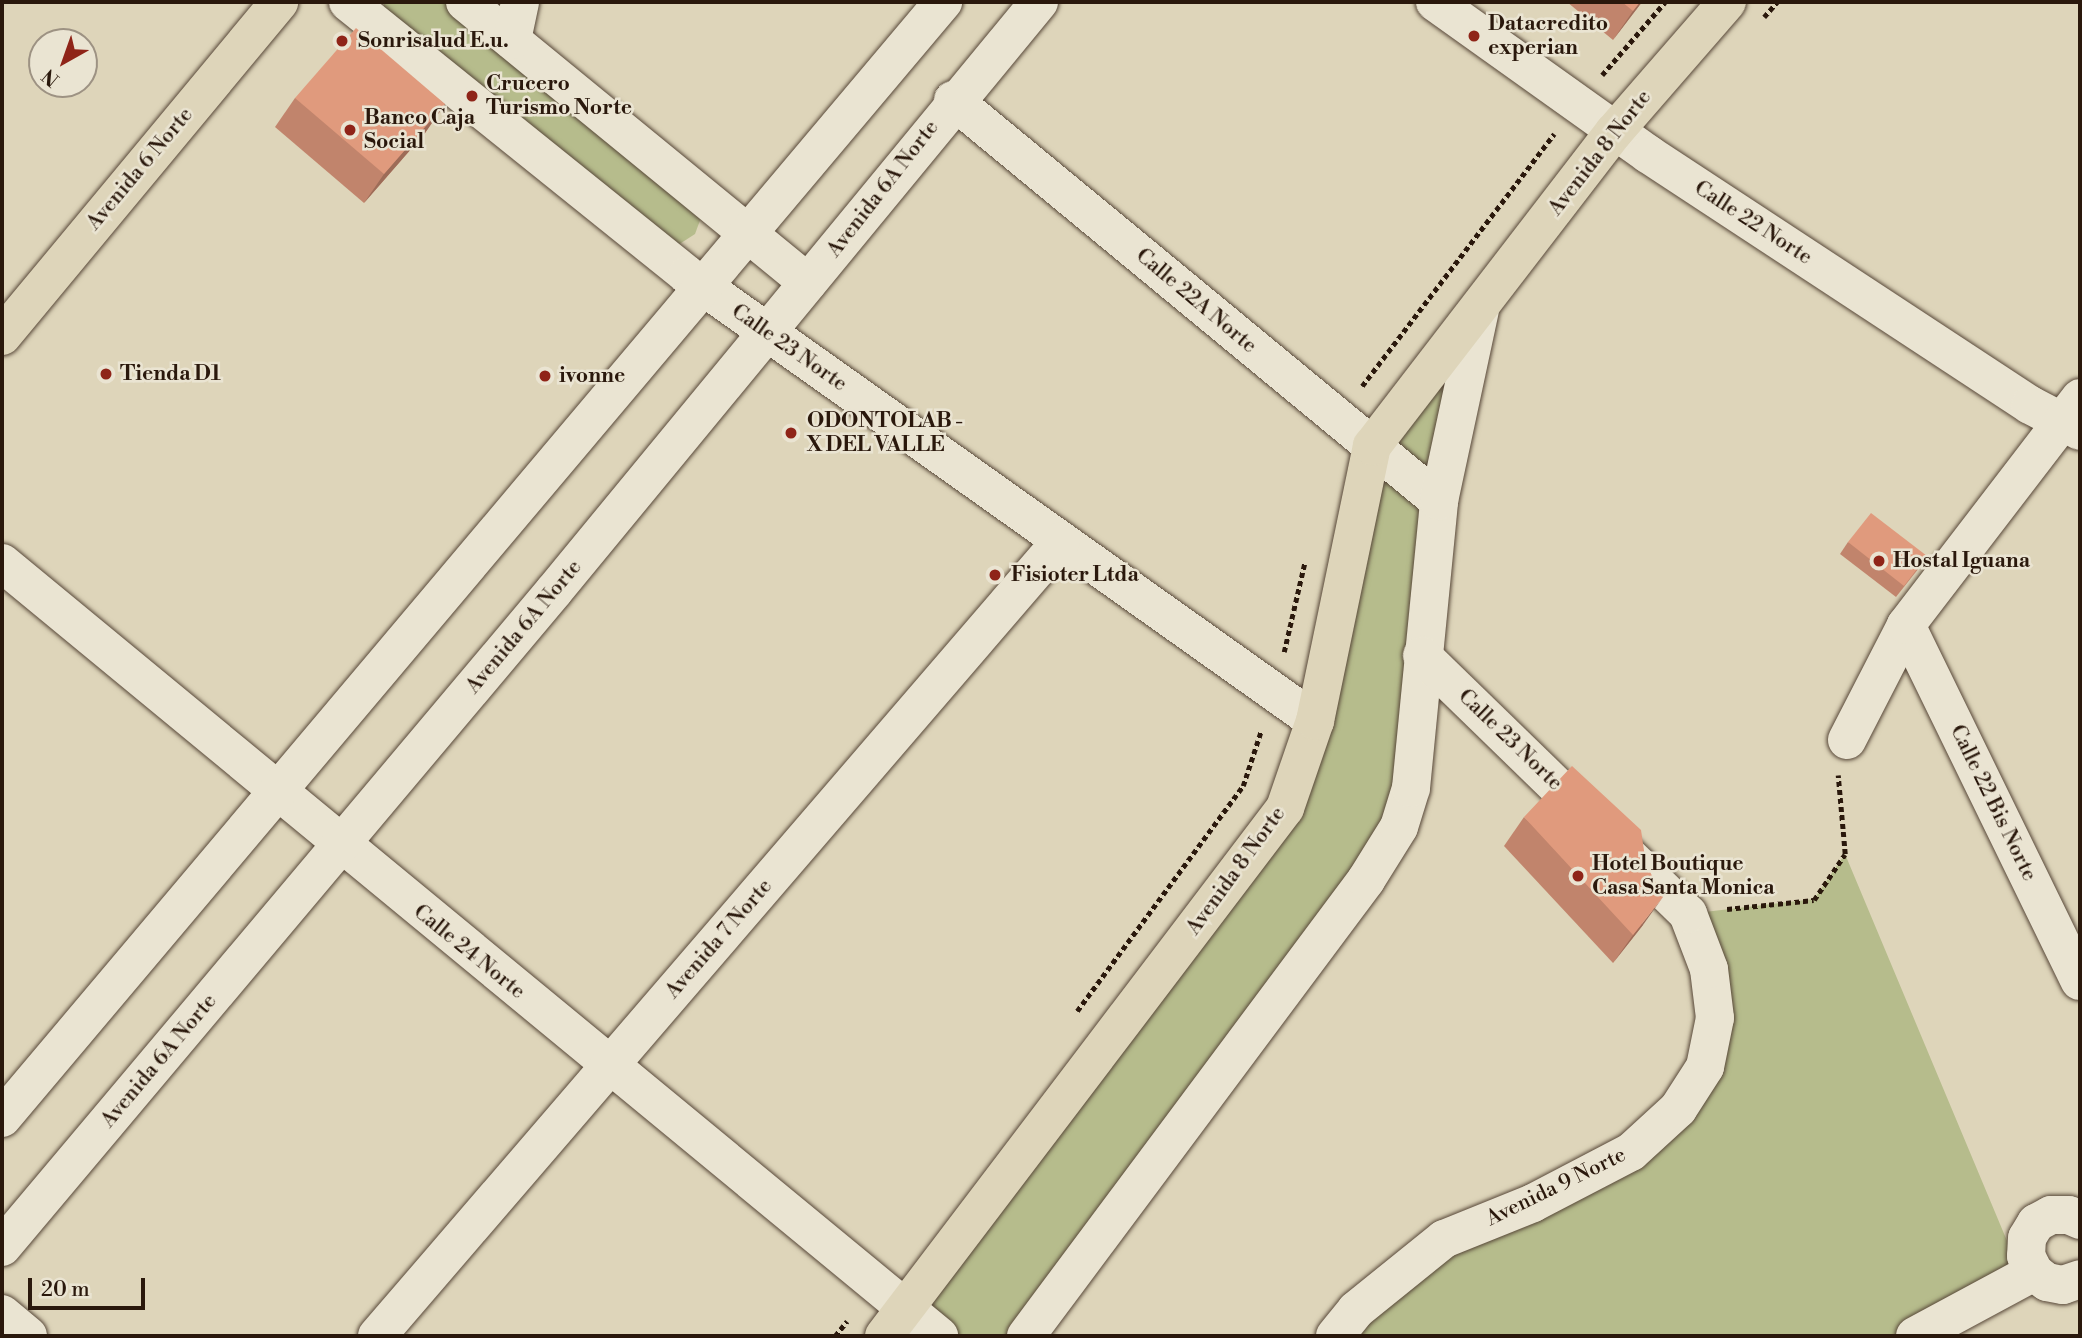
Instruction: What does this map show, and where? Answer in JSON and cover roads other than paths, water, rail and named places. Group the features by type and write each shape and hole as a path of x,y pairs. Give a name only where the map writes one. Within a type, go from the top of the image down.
{"main road":[{"name":"Avenida 6 Norte","path":"2,336 279,2"},
{"name":"Avenida 8 Norte","path":"895,1323 1285,808 1314,721 1372,446 1480,310 1614,132 1727,2"}],"street":[{"name":"Calle 23 Norte","path":"348,2 703,287 1314,721"},
{"path":"465,2 808,283"},
{"path":"512,40 520,2"},
{"path":"2,1118 943,2"},
{"name":"Avenida 6A Norte","path":"2,1247 769,333 953,100 1039,2"},
{"name":"Calle 22 Norte","path":"1435,2 1614,132 2018,397 2074,417"},
{"name":"Calle 22A Norte","path":"953,100 1439,501"},
{"name":"Avenida 8 Norte","path":"1026,1336 1366,880 1399,827 1411,788 1439,501 1480,310"},
{"path":"1847,740 1906,625 2074,417"},
{"name":"Avenida 7 Norte","path":"377,1336 1061,541"},
{"name":"Calle 24 Norte","path":"2,563 276,793 609,1066 895,1323 939,1336"},
{"name":"Calle 22 Bis Norte","path":"1906,625 2080,981"},
{"name":"Calle 23 Norte","path":"1422,655 1688,914"},
{"name":"Avenida 9 Norte","path":"1335,1336 1356,1310 1444,1239 1533,1203 1631,1152 1678,1109 1705,1067 1715,1018 1709,969 1688,914"},
{"path":"2029,1275 2027,1238 2036,1223 2071,1211"},
{"path":"1915,1336 2029,1275 2063,1285 2080,1279"},
{"path":"2,1314 28,1336"}],"place":[{"name":"Datacredito experian","path":"1474,36"},
{"name":"Sonrisalud E.u.","path":"342,41"},
{"name":"Crucero Turismo Norte","path":"472,96"},
{"name":"Banco Caja Social","path":"350,130"},
{"name":"Tienda D1","path":"106,374"},
{"name":"ivonne","path":"545,376"},
{"name":"ODONTOLAB - X DEL VALLE","path":"791,433"},
{"name":"Hostal Iguana","path":"1879,561"},
{"name":"Fisioter Ltda","path":"995,575"},
{"name":"Hotel Boutique Casa Santa Monica","path":"1578,876"}]}
